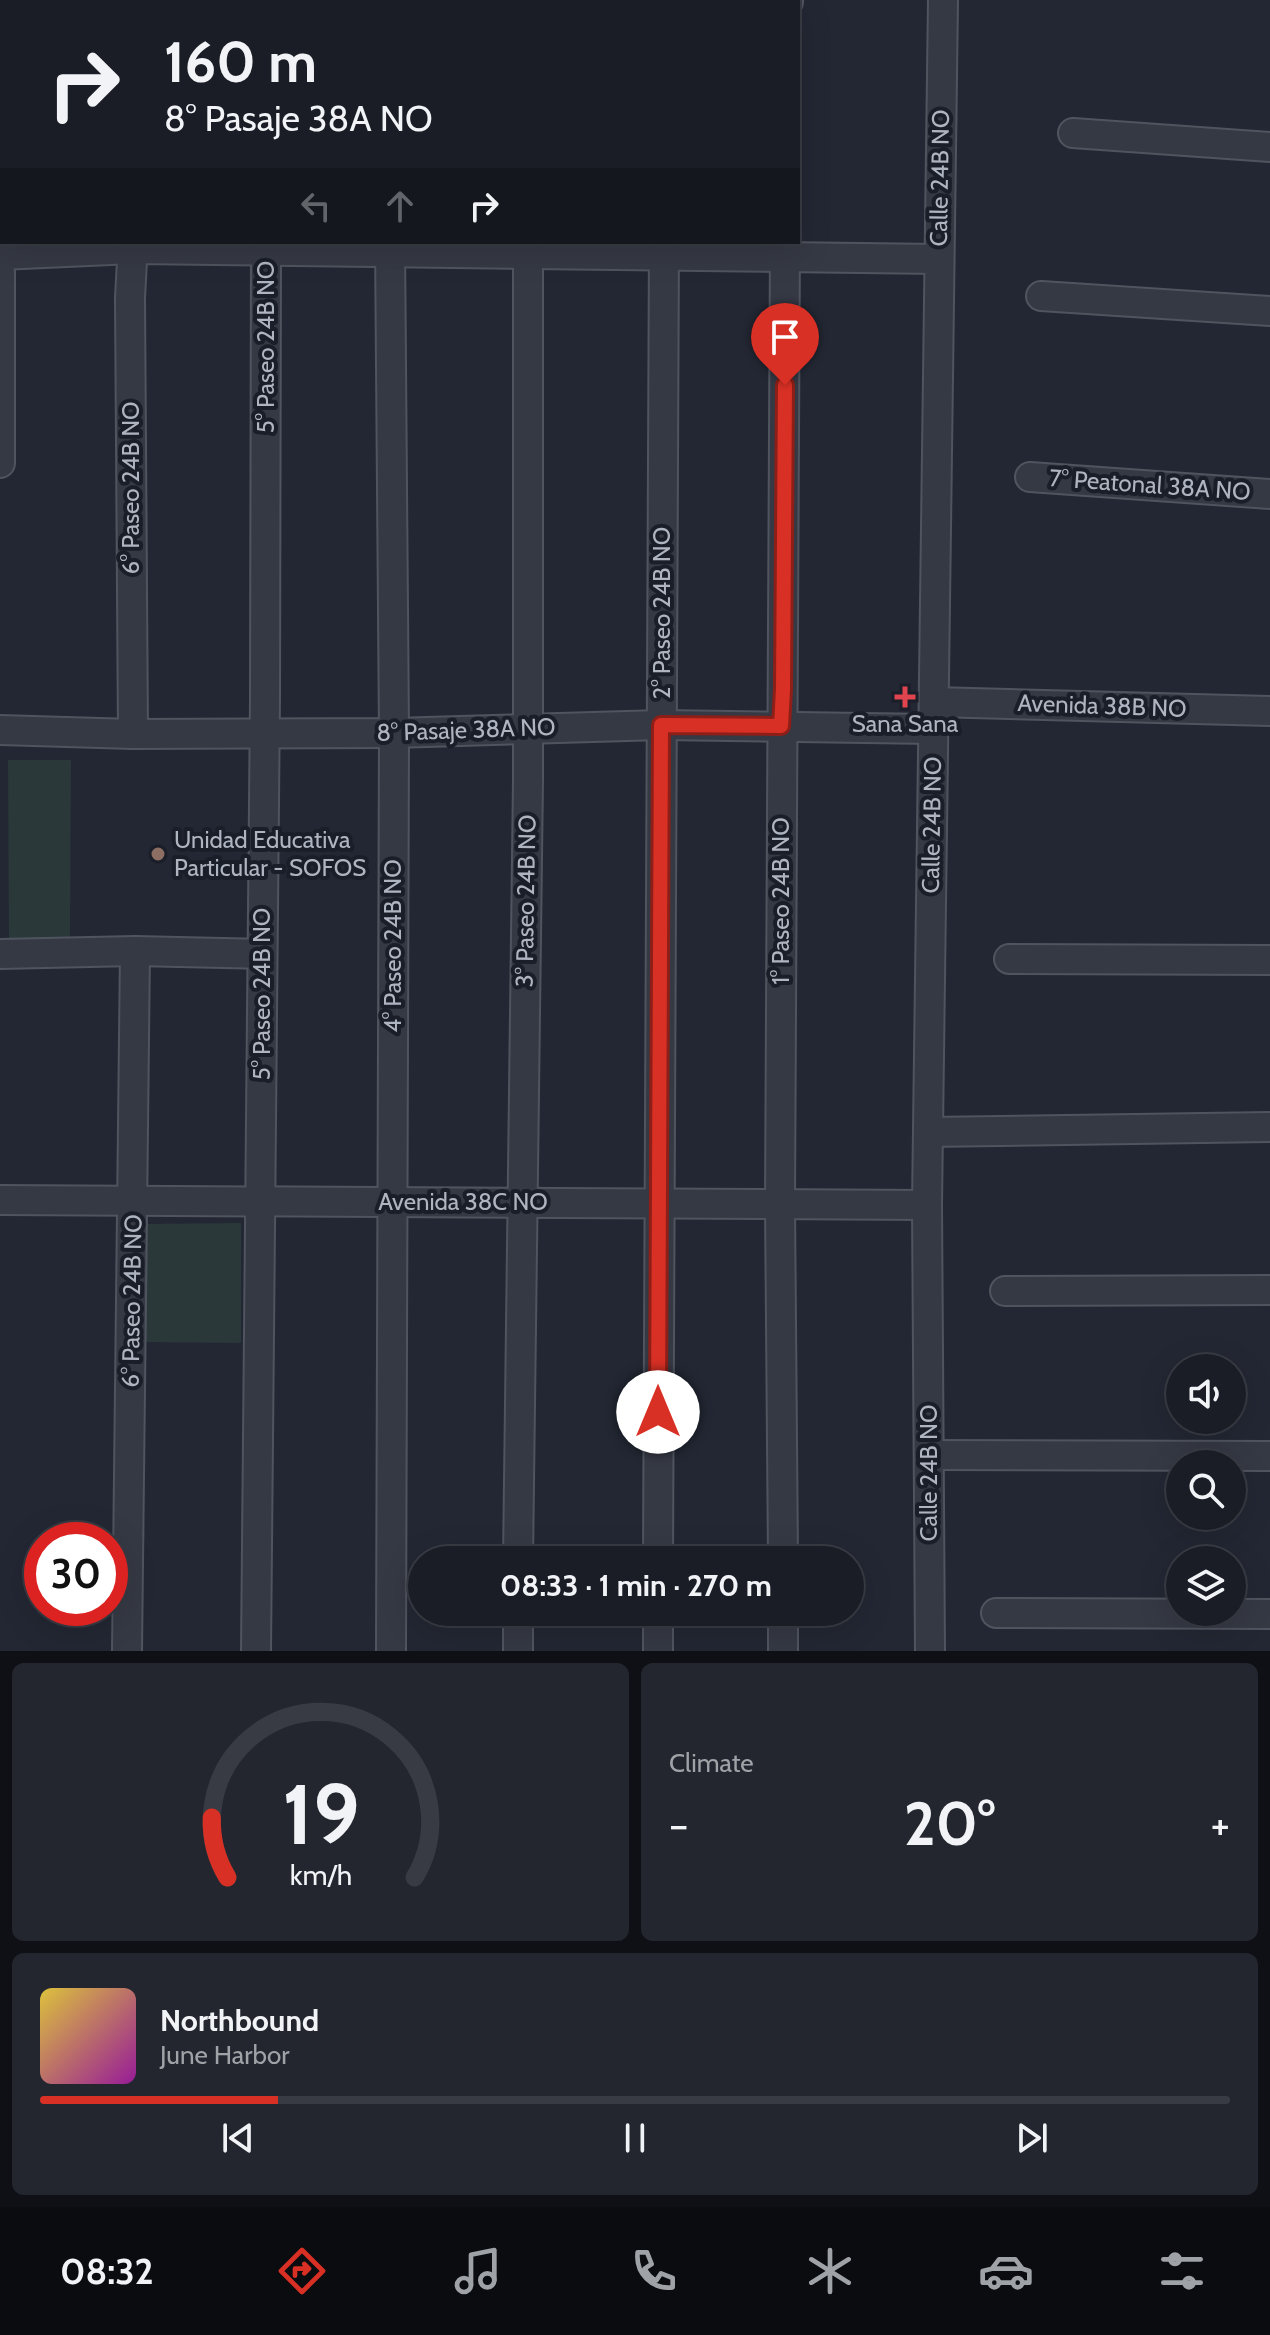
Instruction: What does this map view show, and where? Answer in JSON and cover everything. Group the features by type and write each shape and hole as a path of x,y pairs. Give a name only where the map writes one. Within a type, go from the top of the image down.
{"street":[{"name":"Calle 24B NO","path":"930,1651 927,1205 943,0"},
{"path":"0,80 0,239"},
{"path":"1073,133 1270,147"},
{"path":"0,255 133,246 266,246 784,249 939,259"},
{"name":"6° Paseo 24B NO","path":"133,246 130,298 133,734"},
{"name":"5° Paseo 24B NO","path":"256,1651 266,246"},
{"name":"4° Paseo 24B NO","path":"390,247 394,733 391,1651"},
{"name":"3° Paseo 24B NO","path":"518,1546 529,248"},
{"name":"2° Paseo 24B NO","path":"658,1546 664,249"},
{"name":"1° Paseo 24B NO","path":"783,1546 780,1204 784,249"},
{"path":"0,272 0,463"},
{"path":"1041,296 1270,311"},
{"name":"7° Peatonal 38A NO","path":"1030,477 1270,494"},
{"name":"Avenida 38B NO","path":"934,715 1270,711"},
{"name":"8° Pasaje 38A NO","path":"0,730 133,734 394,733 661,725 781,726 934,715"},
{"path":"0,954 135,951 262,954"},
{"name":"6° Paseo 24B NO","path":"127,1651 135,951"},
{"path":"1009,959 1270,960"},
{"path":"928,1132 1270,1127"},
{"name":"Avenida 38C NO","path":"0,1200 927,1205"},
{"path":"1005,1291 1270,1290"},
{"path":"929,1455 1270,1456"},
{"path":"996,1613 1270,1614"},
{"path":"518,1626 518,1651"},
{"path":"658,1626 658,1651"},
{"path":"783,1626 783,1651"}],"shaded area":[{"path":"8,760 71,760 70,944 9,943"},
{"path":"241,1223 241,1343 141,1342 141,1224"}],"place":[{"name":"Sana Sana","path":"905,697"},
{"name":"Unidad Educativa Particular - SOFOS","path":"158,854"}],"route":[{"path":"658,1412 661,725 781,726 785,385"}]}
